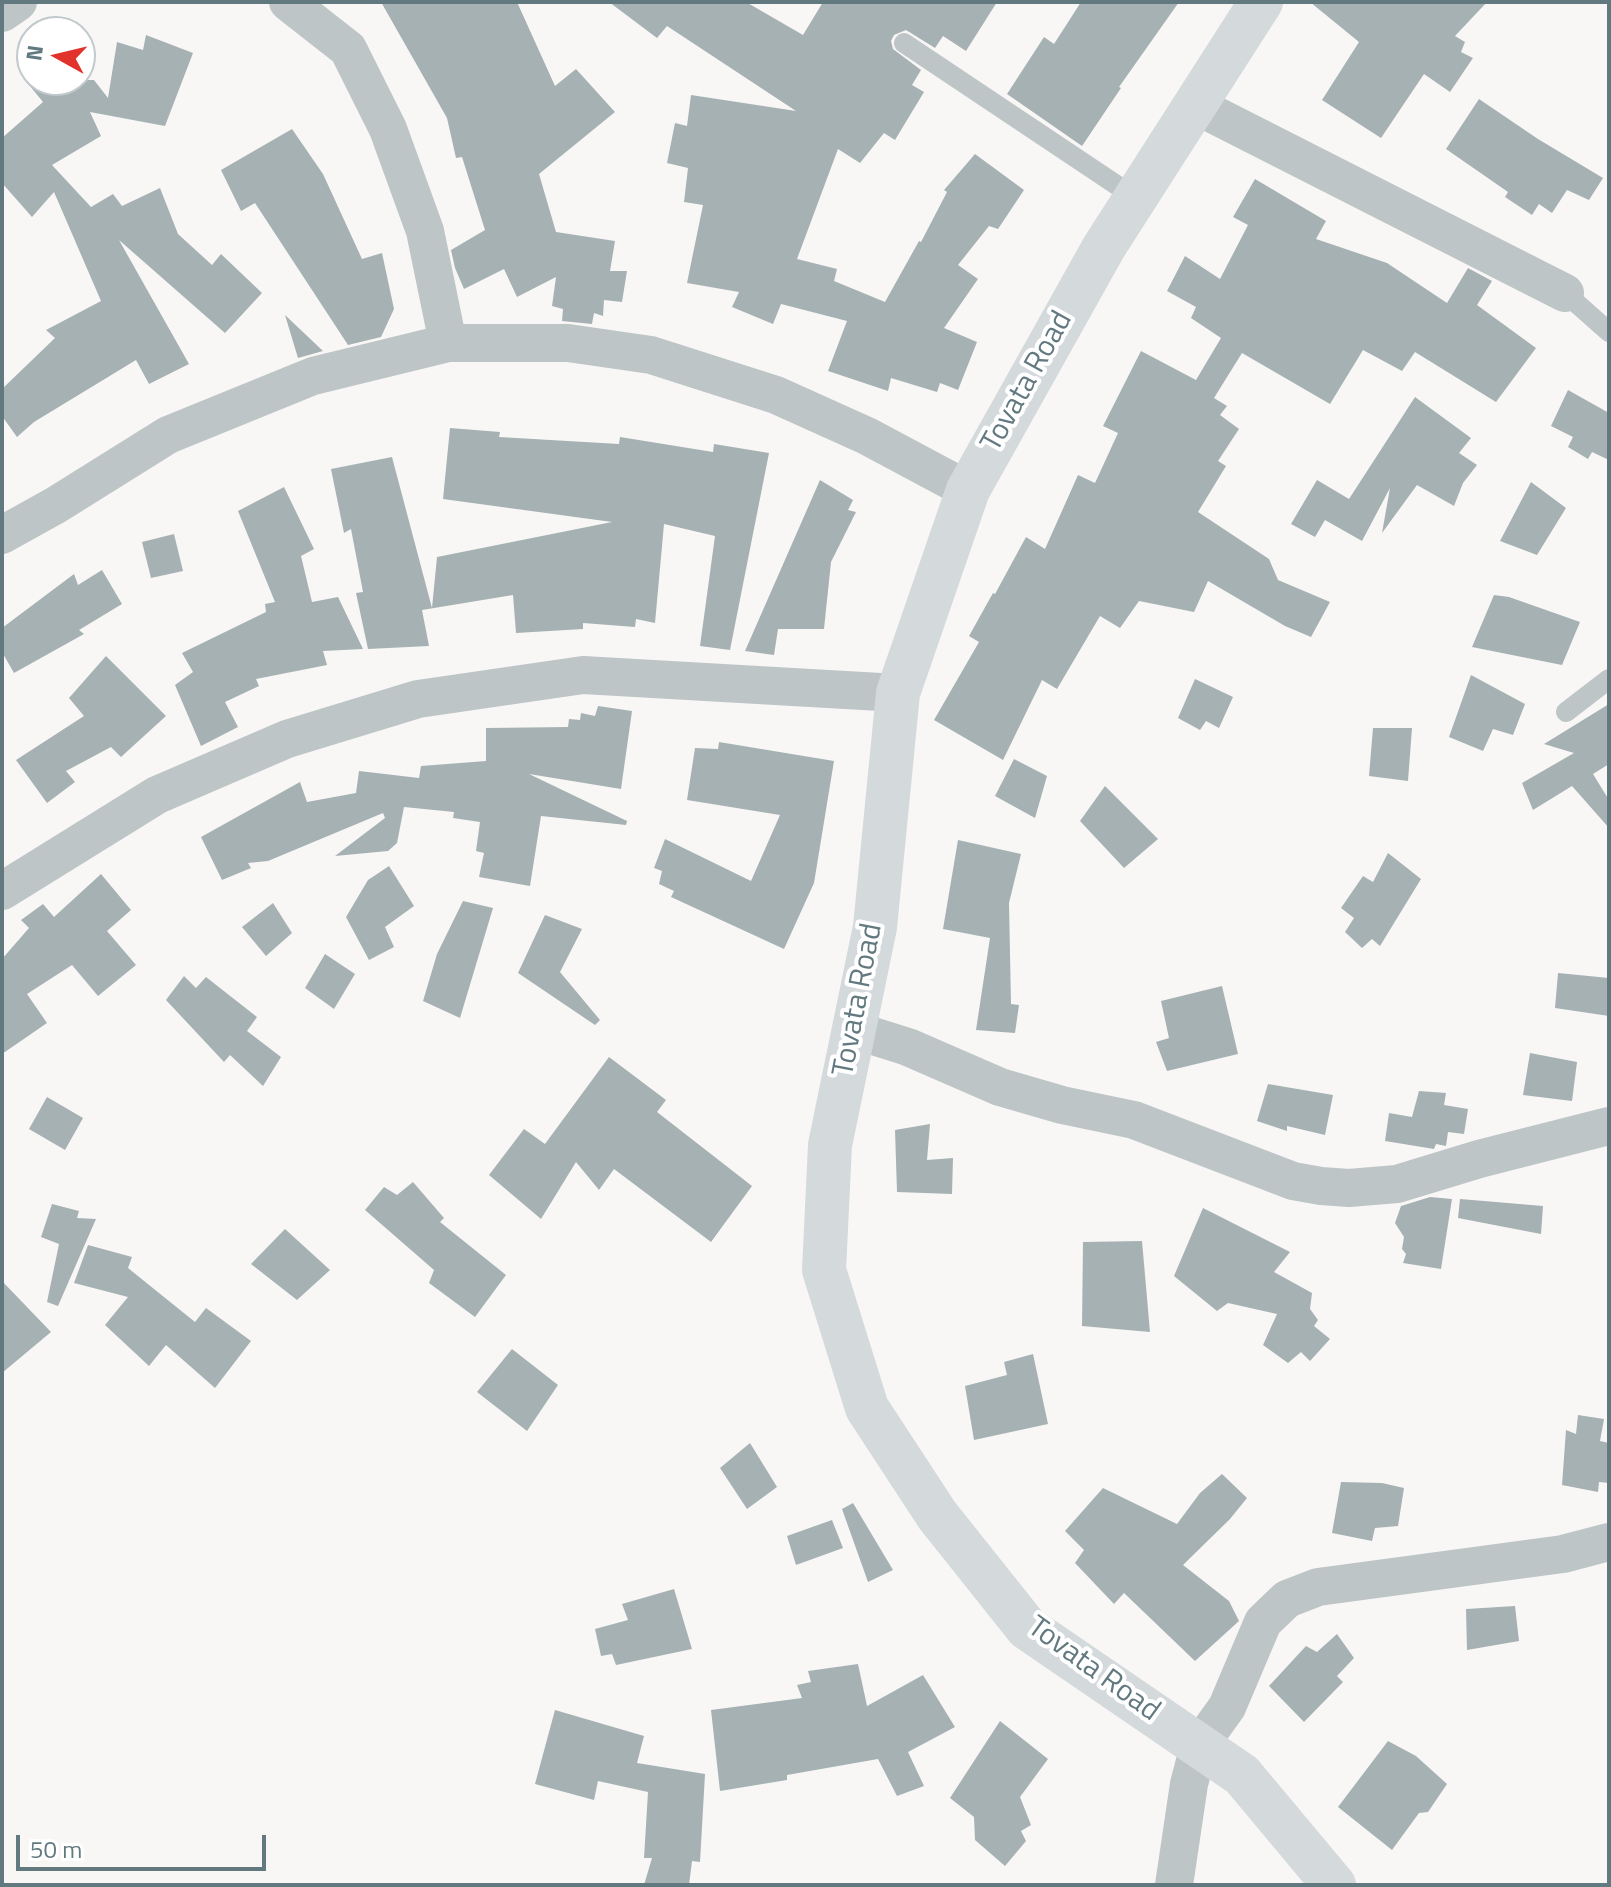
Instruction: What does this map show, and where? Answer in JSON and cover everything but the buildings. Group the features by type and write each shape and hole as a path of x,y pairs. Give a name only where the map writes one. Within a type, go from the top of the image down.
{"street":[{"path":"2,13 18,2"},
{"path":"288,2 348,49 388,129 425,231 448,343"},
{"name":"Tovata Road","path":"1261,2 1104,247 968,490 898,693 875,927 830,1145 824,1270 867,1408 937,1515 1027,1628 1242,1775 1334,1885"},
{"path":"1195,105 1565,293"},
{"path":"2,535 168,435 313,376 448,343 568,343 651,355 776,395 867,436 968,490"},
{"path":"2,891 157,795 287,739 418,699 583,675 898,693"},
{"path":"854,1030 908,1047 1000,1087 1062,1105 1134,1120 1293,1181 1321,1186 1349,1188 1397,1184 1479,1159 1609,1126"},
{"path":"1174,1885 1189,1784 1199,1746 1227,1707 1263,1622 1274,1609 1294,1595 1318,1587 1563,1554 1609,1542"}],"lane":[{"path":"904,43 1136,198"},
{"path":"1565,293 1609,332"},
{"path":"1566,712 1609,679"}]}
